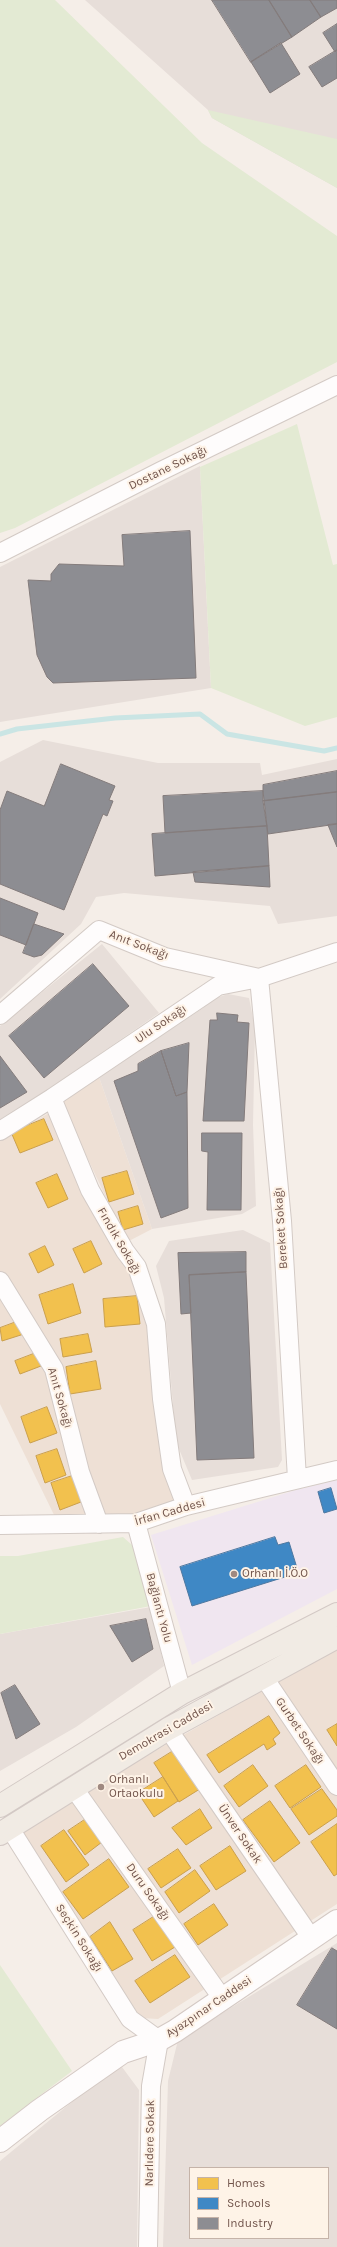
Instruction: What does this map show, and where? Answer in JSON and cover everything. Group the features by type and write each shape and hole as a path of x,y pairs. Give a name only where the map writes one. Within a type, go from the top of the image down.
{"main road":[{"name":"Demokrasi Caddesi","path":"0,1806 182,1693 337,1614"},
{"name":"Demokrasi Caddesi","path":"4,1830 168,1729 337,1637"}],"street":[{"name":"Dostane Sokağı","path":"0,553 160,471 337,385"},
{"name":"Anıt Sokağı","path":"0,1015 99,930 165,957 259,978"},
{"name":"Ulu Sokağı","path":"0,1131 52,1098 218,986 259,978 337,952"},
{"name":"Bereket Sokağı","path":"259,978 282,1221 297,1479"},
{"name":"Fındık Sokağı","path":"52,1098 90,1190 125,1251 137,1267 156,1324 162,1399 172,1468 186,1506"},
{"name":"Anıt Sokağı","path":"0,1281 54,1369 80,1472 99,1524"},
{"name":"İrfan Caddesi","path":"0,1525 136,1523 186,1506 337,1470"},
{"name":"Bağlantı Yolu","path":"136,1523 182,1693"},
{"name":"Gurbet Sokağı","path":"263,1676 337,1786"},
{"name":"Ünver Sokak","path":"168,1729 312,1939"},
{"name":"Duru Sokağı","path":"73,1787 222,1998"},
{"name":"Seçkin Sokağı","path":"4,1830 130,2020 158,2040"},
{"name":"Ayazpınar Caddesi","path":"0,2141 46,2106 123,2052 158,2040 337,1921"},
{"name":"Narlıdere Sokak","path":"148,2247 151,2086 158,2040"}],"shaded area":[{"path":"85,0 337,0 337,188 212,118 208,110"},
{"path":"200,466 211,688 0,722 0,567"},
{"path":"43,740 158,763 260,763 262,775 337,759 337,916 278,924 270,906 124,893 96,897 81,924 0,999 0,762"},
{"path":"102,944 159,1013 0,1123 0,1026"},
{"path":"228,994 249,998 255,1028 253,1125 256,1206 242,1214 152,1229 99,1077 203,1008 210,1000"},
{"path":"99,1077 152,1229 127,1242 61,1102"},
{"path":"49,1113 82,1195 131,1271 150,1325 176,1502 136,1515 56,1519 0,1404 0,1141"},
{"path":"243,1230 270,1243 282,1460 278,1467 192,1480 176,1442 164,1298 156,1266 169,1241"},
{"path":"337,1480 337,1589 192,1665 151,1535 296,1490"},
{"path":"151,1607 164,1666 76,1727 0,1771 0,1634"},
{"path":"337,1648 337,1904 158,2019 141,2018 24,1842 24,1830 72,1798"},
{"path":"337,1943 337,2247 163,2247 168,2081 178,2040"},
{"path":"122,2067 139,2090 137,2247 0,2247 0,2161 95,2083"}],"green space":[{"path":"0,0 55,0 202,143 337,236 337,362 15,528 0,533"},
{"path":"208,110 337,139 337,188 212,118"},
{"path":"297,424 333,565 337,564 337,717 305,726 211,688 200,467"},
{"path":"123,1537 132,1545 151,1606 0,1634 0,1556 18,1556"},
{"path":"0,1965 72,2071 0,2126"}],"building: Homes":[{"path":"44,1119 53,1140 20,1153 11,1132"},
{"path":"127,1171 134,1194 109,1202 102,1178"},
{"path":"57,1174 68,1199 48,1208 36,1183"},
{"path":"138,1206 143,1224 123,1230 118,1212"},
{"path":"91,1241 102,1264 84,1273 73,1249"},
{"path":"45,1246 54,1265 38,1273 29,1254"},
{"path":"73,1284 81,1313 48,1324 39,1295"},
{"path":"137,1296 140,1324 105,1327 103,1299"},
{"path":"19,1321 24,1334 2,1341 0,1328"},
{"path":"88,1334 92,1352 63,1357 60,1339"},
{"path":"36,1353 41,1366 20,1374 15,1361"},
{"path":"96,1361 101,1389 70,1394 66,1367"},
{"path":"47,1407 57,1433 30,1443 21,1417"},
{"path":"57,1449 66,1475 45,1483 36,1456"},
{"path":"72,1476 81,1502 60,1510 51,1483"},
{"path":"269,1716 280,1733 273,1739 276,1744 267,1750 264,1744 219,1773 207,1755"},
{"path":"337,1724 337,1746 327,1730"},
{"path":"178,1748 203,1787 179,1802 154,1763"},
{"path":"253,1765 268,1786 239,1807 224,1786"},
{"path":"306,1765 321,1787 290,1808 275,1786"},
{"path":"163,1777 178,1801 154,1817 138,1793"},
{"path":"322,1789 337,1810 337,1816 309,1835 291,1809"},
{"path":"270,1801 300,1843 274,1862 243,1820"},
{"path":"200,1809 212,1828 186,1845 172,1828"},
{"path":"86,1819 102,1842 85,1855 68,1831"},
{"path":"337,1824 337,1874 334,1876 311,1842"},
{"path":"64,1830 89,1865 66,1882 41,1846"},
{"path":"230,1846 246,1871 216,1890 200,1866"},
{"path":"178,1849 191,1868 161,1888 148,1869"},
{"path":"109,1859 129,1887 83,1919 63,1892"},
{"path":"195,1870 210,1891 179,1913 165,1892"},
{"path":"214,1904 228,1925 198,1945 184,1924"},
{"path":"155,1916 175,1947 152,1961 133,1930"},
{"path":"110,1922 133,1959 112,1971 90,1937"},
{"path":"175,1955 190,1977 150,2003 135,1981"}],"building: Schools":[{"path":"331,1488 337,1509 324,1513 318,1492"},
{"name":"Orhanlı İ.Ö.O","path":"275,1537 278,1545 289,1542 297,1568 286,1571 288,1576 192,1606 180,1567"}],"building: Industry":[{"path":"212,0 269,0 292,37 251,62"},
{"path":"269,0 310,0 321,17 292,37"},
{"path":"310,0 337,0 337,8 321,17"},
{"path":"337,24 337,50 335,52 323,33"},
{"path":"281,43 300,74 270,93 251,62"},
{"path":"337,50 337,78 322,87 309,67"},
{"path":"190,531 196,678 53,683 47,677 37,655 28,580 51,581 51,574 59,564 124,566 122,535"},
{"path":"61,764 115,786 109,800 113,801 107,816 103,814 64,910 0,884 0,810 7,791 44,806"},
{"path":"337,771 337,792 263,801 263,785"},
{"path":"263,791 267,826 165,833 163,796"},
{"path":"337,792 337,824 268,834 263,801"},
{"path":"337,824 337,847 328,825"},
{"path":"267,826 269,866 155,876 152,834"},
{"path":"269,866 270,887 195,882 193,872"},
{"path":"0,898 38,913 26,945 0,935"},
{"path":"34,924 64,934 42,955 34,957 23,953"},
{"path":"93,964 129,1006 44,1078 9,1036"},
{"path":"217,1013 238,1015 237,1022 249,1023 244,1121 203,1121 210,1020 217,1020"},
{"path":"189,1043 187,1092 176,1096 161,1051"},
{"path":"161,1051 176,1096 187,1092 188,1208 161,1218 114,1081 138,1071 138,1064"},
{"path":"0,1056 27,1092 0,1108"},
{"path":"202,1133 242,1133 241,1210 207,1210 208,1152 202,1151"},
{"path":"246,1252 246,1272 189,1275 191,1313 181,1314 178,1253"},
{"path":"246,1272 254,1458 197,1460 189,1275"},
{"path":"146,1619 153,1649 132,1662 110,1626"},
{"path":"15,1685 40,1724 16,1739 1,1693"},
{"path":"332,1948 337,1951 337,2029 297,2005"}],"waterway":[{"path":"0,734 17,729 115,718 200,714 227,734 324,751 337,748"}],"place":[{"name":"Orhanlı İ.Ö.O","path":"234,1574"},
{"name":"Orhanlı Ortaokulu","path":"101,1787"}]}
